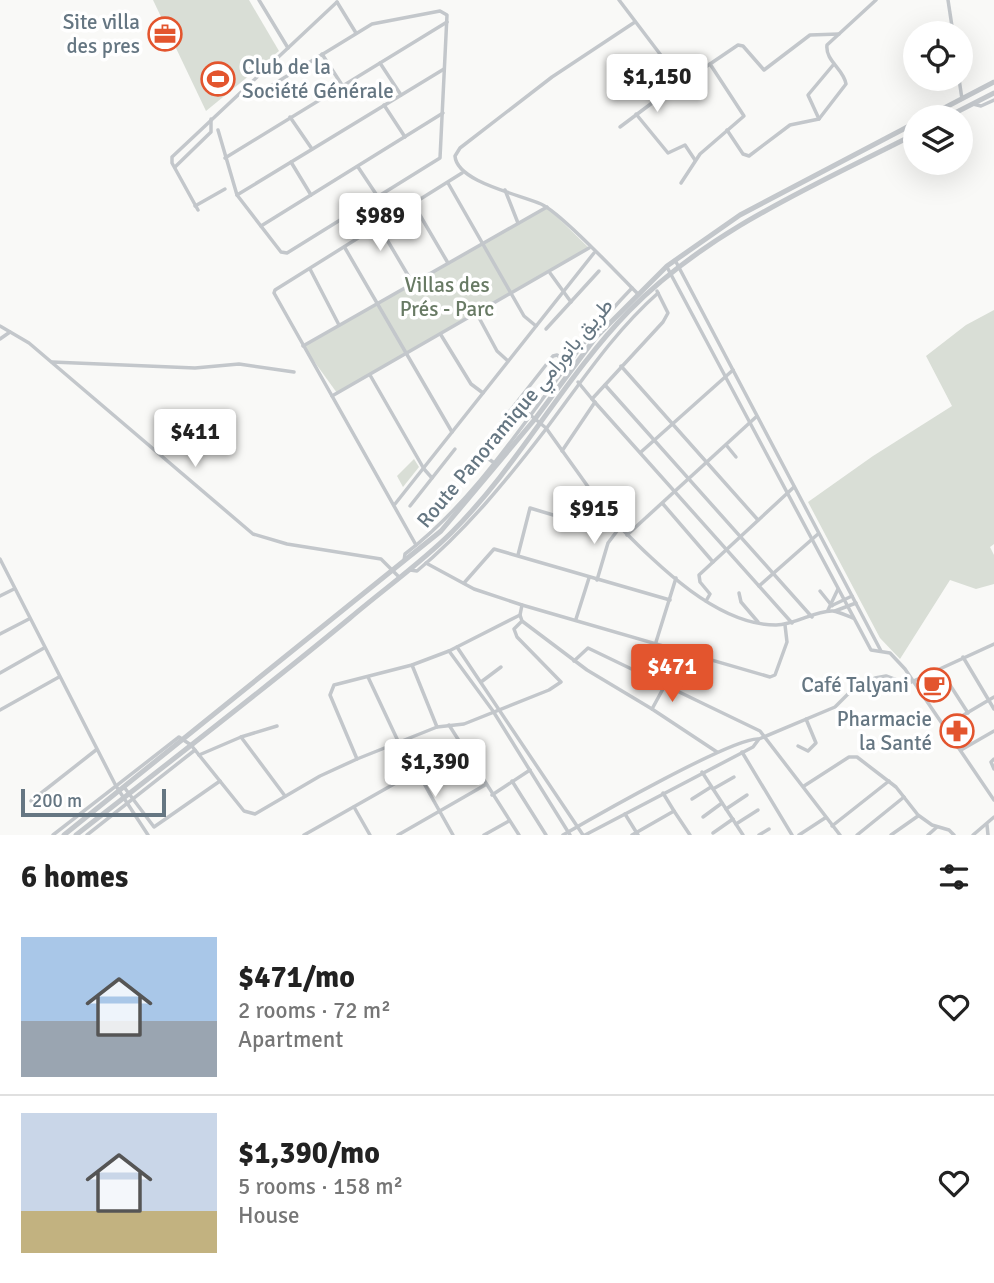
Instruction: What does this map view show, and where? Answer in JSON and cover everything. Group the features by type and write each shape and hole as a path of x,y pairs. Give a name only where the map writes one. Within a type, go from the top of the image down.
{"street":[{"path":"259,0 288,48"},
{"path":"619,0 680,82"},
{"path":"727,130 743,153 749,156 790,125 819,119 846,84 845,77 826,48 876,0"},
{"path":"948,0 951,21"},
{"path":"225,189 197,208 174,168 173,155 336,1 356,33"},
{"path":"218,130 237,195 286,253 440,158 446,13 440,11 380,22 356,33 256,95"},
{"path":"225,158 447,22"},
{"path":"404,563 404,555 441,523 532,417 567,362 634,290 547,207 462,173 455,160 460,148 552,77 635,22"},
{"path":"620,127 680,82 685,82 740,44 762,69 766,69 810,35 839,34"},
{"path":"323,54 343,85"},
{"path":"380,62 401,95"},
{"path":"681,183 695,160 744,114 710,64"},
{"path":"819,119 808,95 820,77 835,64"},
{"path":"237,195 445,68"},
{"path":"950,105 994,82"},
{"path":"961,91 962,99"},
{"path":"973,104 994,93"},
{"path":"973,104 981,106 994,100"},
{"path":"384,105 405,137"},
{"path":"261,226 443,113"},
{"path":"636,114 668,153 685,145 695,160"},
{"path":"290,117 312,149"},
{"path":"174,168 211,132 211,119"},
{"name":"Route Panoramique طريق بانورامي","path":"64,835 120,787 186,739 404,563 452,520 634,290 757,205 903,129"},
{"name":"Route Panoramique طريق بانورامي","path":"76,835 128,799 193,747 462,522 543,426 594,351 671,273 762,213 903,140"},
{"path":"291,162 311,195"},
{"path":"358,166 379,197"},
{"path":"416,545 274,293 462,173"},
{"path":"448,183 524,316 536,326"},
{"path":"505,190 519,223"},
{"path":"414,205 448,262"},
{"path":"303,346 547,207"},
{"path":"370,211 412,282"},
{"path":"345,248 404,355 452,432"},
{"path":"332,396 589,248"},
{"path":"583,252 590,259"},
{"path":"395,504 563,295 594,252"},
{"path":"674,260 881,651"},
{"path":"667,266 871,650 895,657 914,680 994,800"},
{"path":"310,269 339,324"},
{"path":"546,329 599,271"},
{"path":"550,272 563,295 571,302"},
{"path":"408,569 416,572 476,515 616,334 657,290 667,310 667,318 605,385 562,451"},
{"path":"477,314 497,351 509,362"},
{"path":"0,326 19,335 52,362 253,534 287,544 381,559 399,577"},
{"path":"0,339 10,332"},
{"path":"441,335 471,384 483,393"},
{"path":"493,462 481,454 481,448 552,356 557,355 567,362"},
{"path":"52,362 195,368 239,364 294,372"},
{"path":"621,366 758,520"},
{"path":"641,452 733,370"},
{"path":"369,374 424,469 432,478"},
{"path":"578,382 793,624"},
{"path":"605,385 812,617"},
{"path":"517,404 543,426 609,516 627,535 706,601 740,619 785,625 856,603"},
{"path":"627,535 756,417"},
{"path":"726,445 736,457"},
{"path":"410,506 455,449"},
{"path":"706,601 710,592 699,578 727,548 794,488"},
{"path":"663,504 713,562"},
{"path":"518,555 530,509 590,526 598,525 609,516"},
{"path":"597,580 608,543 620,527"},
{"path":"760,586 818,534"},
{"path":"464,583 492,550 518,555 670,600"},
{"path":"0,559 97,750 148,835"},
{"path":"426,563 464,583 522,605 773,676 787,642 785,625"},
{"path":"576,619 589,578"},
{"path":"656,643 676,578"},
{"path":"0,596 15,588"},
{"path":"827,611 838,588"},
{"path":"820,591 832,605"},
{"path":"739,593 741,602 759,623"},
{"path":"832,605 852,596"},
{"path":"522,605 522,621 574,661 718,752"},
{"path":"835,611 853,618"},
{"path":"357,759 330,691 334,685 449,651 520,615"},
{"path":"0,634 30,618"},
{"path":"186,739 244,811 258,813 357,759 437,727 464,724 561,682 517,638 514,629 522,621"},
{"path":"457,647 584,835 741,752 760,739 835,707 851,691 876,678 886,676 906,684 994,644"},
{"path":"0,673 45,648"},
{"path":"574,661 589,648 766,736 840,835"},
{"path":"449,651 494,711 567,834 718,752 747,739 760,739"},
{"path":"963,657 994,709"},
{"path":"412,664 437,727"},
{"path":"481,682 500,667"},
{"path":"0,710 60,677"},
{"path":"368,677 398,742"},
{"path":"950,685 968,713"},
{"path":"652,709 664,687"},
{"path":"945,726 994,697"},
{"path":"798,747 808,751 816,743 806,719"},
{"path":"449,725 519,835"},
{"path":"200,755 241,737 277,726"},
{"path":"961,750 994,731"},
{"path":"241,737 285,796"},
{"path":"304,835 461,746"},
{"path":"31,801 97,750"},
{"path":"741,752 792,835"},
{"path":"804,786 854,756 889,781 918,815 954,835"},
{"path":"994,759 991,762 994,769"},
{"path":"492,795 530,770"},
{"path":"417,771 453,835"},
{"path":"702,772 743,835"},
{"path":"692,799 734,777"},
{"path":"512,781 546,835"},
{"path":"832,826 889,781"},
{"path":"128,799 150,826 157,827 220,782"},
{"path":"398,835 485,785"},
{"path":"53,835 120,787"},
{"path":"663,793 690,835"},
{"path":"726,809 747,795"},
{"path":"857,835 904,797"},
{"path":"87,835 128,799"},
{"path":"703,817 722,803"},
{"path":"354,807 370,835"},
{"path":"736,825 758,810"},
{"path":"625,814 635,834 674,811"},
{"path":"891,835 918,815"},
{"path":"973,835 994,817"},
{"path":"799,835 825,818"},
{"path":"713,833 733,819"},
{"path":"484,835 509,821"},
{"path":"987,825 989,835"},
{"path":"928,835 937,827"},
{"path":"759,835 769,829"}],"green space":[{"name":"Club de la Société Générale","path":"153,0 249,0 279,51 206,111"},
{"name":"Villas des Prés - Parc","path":"547,207 589,248 337,393 303,346"},
{"path":"994,310 994,544 990,547 994,555 994,584 976,589 950,580 900,659 880,638 808,502 873,456 952,406 926,356 966,325"},
{"path":"414,459 419,467 403,487 397,476"}],"place":[{"name":"Site villa des pres","path":"165,34"},
{"name":"Club de la Société Générale","path":"218,79"},
{"name":"Café Talyani","path":"934,685"},
{"name":"Pharmacie la Santé","path":"957,731"}]}
